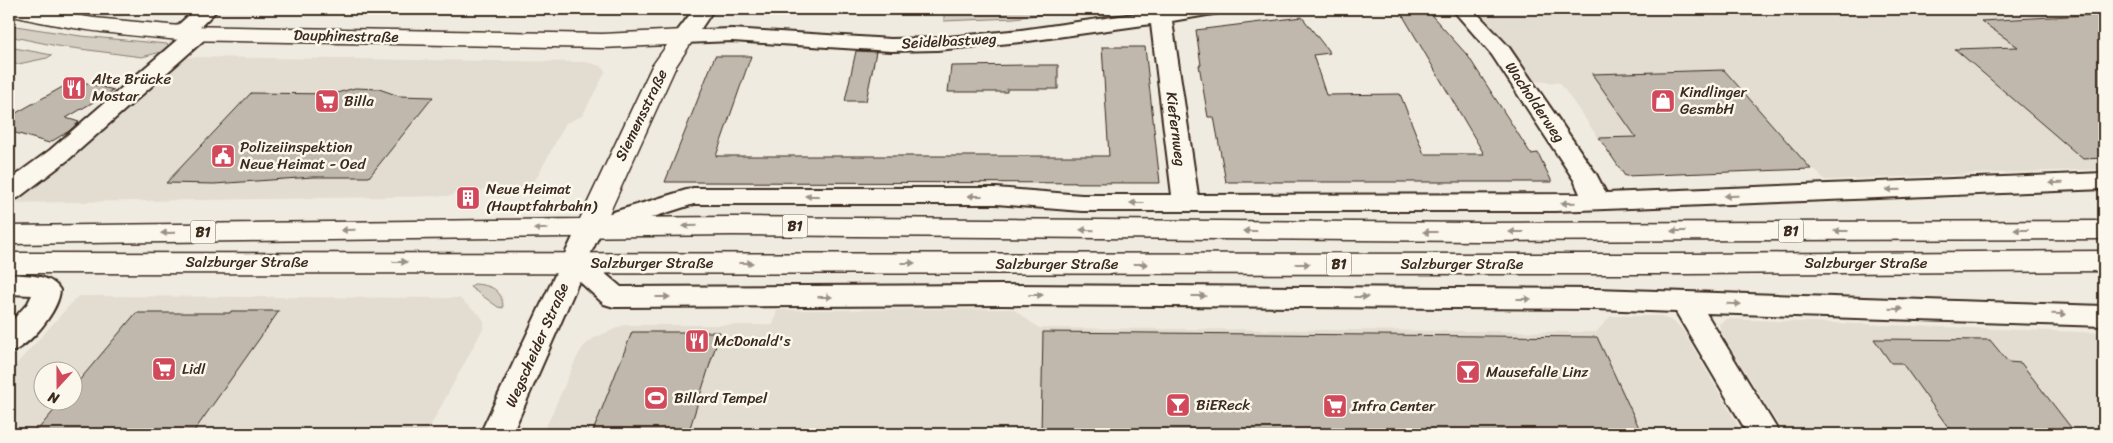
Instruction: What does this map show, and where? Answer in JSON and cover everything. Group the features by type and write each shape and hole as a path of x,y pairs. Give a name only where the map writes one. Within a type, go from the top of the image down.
{"main road":[{"name":"Dauphinestraße","path":"9,9 62,20 111,27 188,34 602,41 684,37"},
{"name":"Siemensstraße","path":"589,228 664,66 684,37"},
{"name":"Salzburger Straße","path":"9,235 732,226 1158,231 1478,232 2104,230"},
{"name":"Salzburger Straße","path":"9,263 1697,264 2104,261"}],"street":[{"path":"9,192 59,155 188,34 208,9"},
{"name":"Siemensstraße","path":"684,37 704,9"},
{"name":"Seidelbastweg","path":"684,37 732,35 863,43 937,44 996,39 1212,9"},
{"name":"Wacholderweg","path":"1462,9 1500,50 1587,180 1597,202"},
{"name":"Kiefernweg","path":"1161,17 1186,203"},
{"name":"Salzburger Straße","path":"589,228 693,196 996,196 1082,203 1555,203 2104,181"},
{"path":"1158,231 1186,203"},
{"name":"Wegscheider Straße","path":"496,434 589,228"},
{"path":"574,262 614,297 1003,295 1596,299 2104,316"},
{"path":"9,284 37,286 46,290 47,296 41,308 9,342"},
{"path":"1685,302 1764,434"}],"shaded area":[{"path":"944,9 1083,9 1014,18 944,21"},
{"path":"1471,9 2104,9 2104,169 1825,180 1815,170 1811,169 1625,176 1560,83 1533,81 1506,47"},
{"path":"9,25 81,36 167,44 170,47 169,50 142,57 57,46 9,36"},
{"path":"9,47 52,55 47,58 9,66"},
{"path":"183,57 585,62 601,66 605,73 582,116 566,123 531,188 487,187 478,193 454,193 452,196 9,203 57,166"},
{"path":"474,284 490,287 498,292 501,296 503,308 498,307 470,287"},
{"name":"Lidl","path":"78,296 459,298 480,315 484,321 484,327 426,434 9,434 9,372"},
{"path":"1013,309 1039,328 1596,332 1611,316 1661,316 1676,323 1684,332 1743,434 543,434 583,347 594,338 624,325 773,325 777,310"},
{"path":"1727,319 2104,333 2104,434 1784,434 1721,332 1719,324"}],"building":[{"path":"1399,9 1426,9 1468,56 1531,154 1538,153 1552,182 1226,182 1214,117 1208,117 1199,65 1201,65 1196,30 1302,17 1330,53 1313,55 1326,95 1400,94 1424,154 1484,154"},
{"path":"2104,14 2104,158 2083,159 1955,49 2018,47 1981,21"},
{"path":"1102,47 1145,47 1160,183 665,182 715,56 751,56 716,156 1109,156"},
{"path":"856,51 876,52 866,101 845,101"},
{"path":"1058,65 1058,89 1007,89 1007,92 948,92 951,66"},
{"path":"1724,70 1811,169 1625,176 1599,138 1636,137 1592,74"},
{"path":"75,80 114,90 66,118 79,122 69,131 49,143 9,131 9,117"},
{"path":"355,88 379,89 399,96 433,97 369,177 313,177 214,184 166,183 251,93 333,94"},
{"name":"Lidl","path":"231,311 279,311 192,434 34,434 54,410 82,410 82,377 136,313 230,313"},
{"path":"632,332 720,332 688,434 592,434"},
{"name":"Infra Center","path":"1043,332 1597,337 1642,434 1041,434"},
{"path":"1874,339 1990,340 2008,362 2021,363 2076,434 1953,434 1902,363 1891,363"}],"place":[{"name":"Alte Brücke Mostar","path":"74,88"},
{"name":"Billa","path":"327,101"},
{"name":"Kindlinger GesmbH","path":"1663,101"},
{"name":"Polizeiinspektion Neue Heimat - Oed","path":"223,156"},
{"name":"Neue Heimat (Hauptfahrbahn)","path":"468,198"},
{"name":"McDonald's","path":"697,341"},
{"name":"Lidl","path":"164,369"},
{"name":"Mausefalle Linz","path":"1468,372"},
{"name":"Billard Tempel","path":"656,398"},
{"name":"BiEReck","path":"1178,405"},
{"name":"Infra Center","path":"1335,406"}]}
